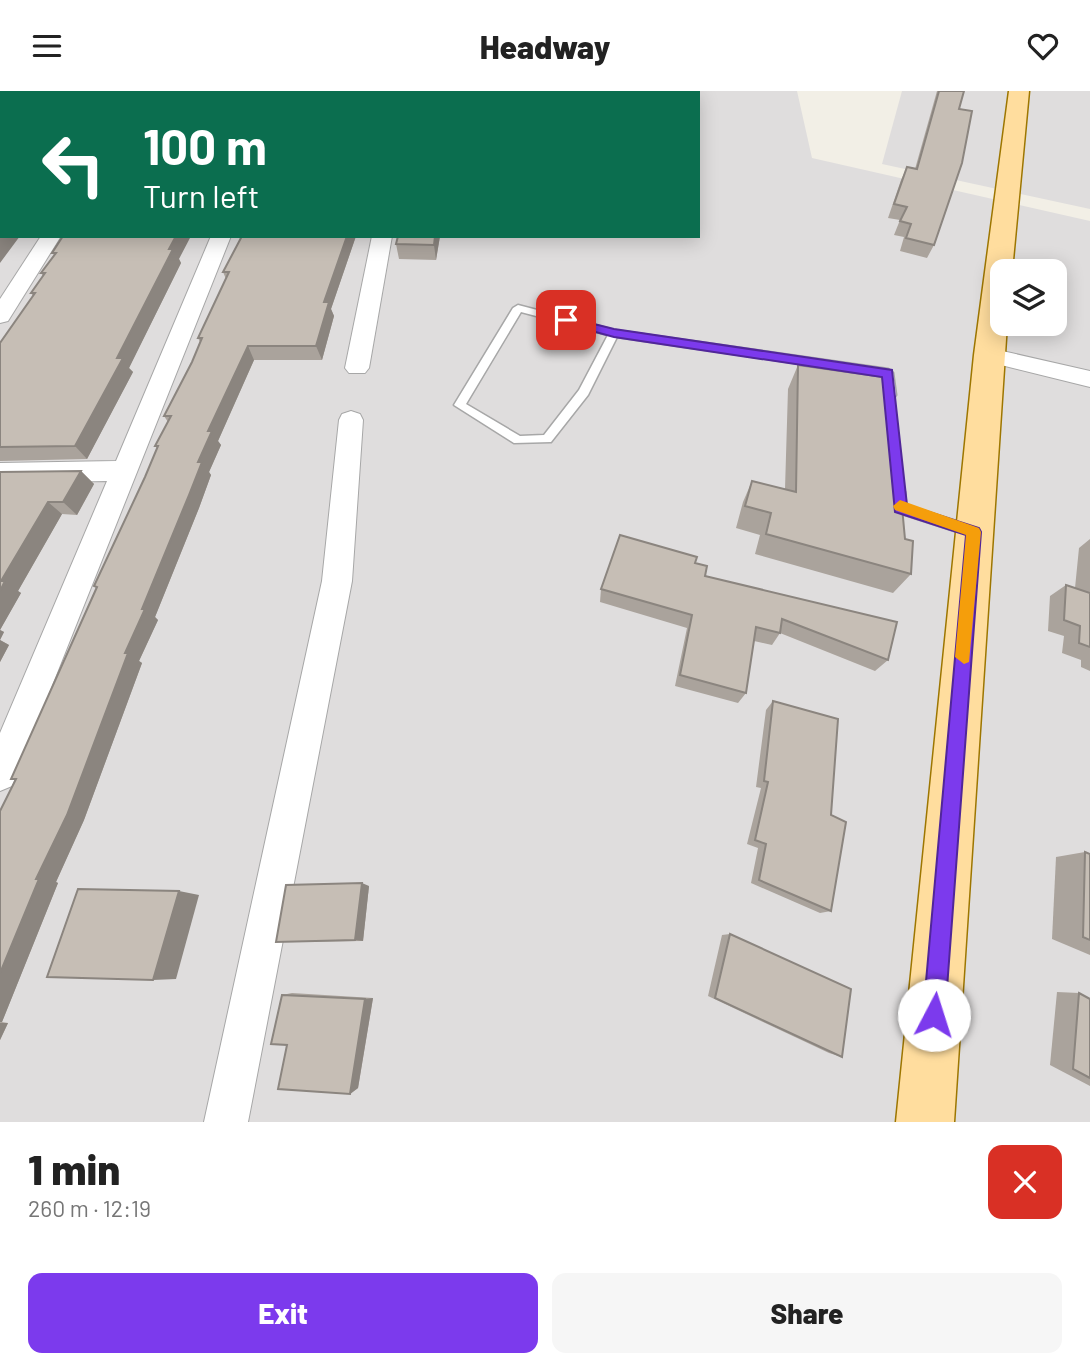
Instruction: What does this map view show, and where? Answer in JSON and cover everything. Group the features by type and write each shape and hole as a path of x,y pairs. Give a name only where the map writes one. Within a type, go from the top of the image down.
{"main road":[{"path":"925,1122 989,355 1019,91"}],"street":[{"path":"0,316 50,238"},
{"path":"0,775 219,238"},
{"path":"357,368 382,238"},
{"path":"989,355 1090,379"},
{"path":"226,1122 337,581 351,421"},
{"path":"0,473 124,471"}],"lane":[{"path":"614,333 584,392 547,439 518,440 460,405 518,308 614,333 888,373 892,414"},
{"path":"898,481 900,508 974,532"}],"shaded area":[{"path":"700,91 797,91 812,158 1090,221 1090,1122 0,1122 0,238 700,238"},
{"path":"902,91 1090,91 1090,209 882,164"}],"building":[{"path":"939,91 964,91 959,109 972,111 962,163 934,245 906,238 911,224 900,221 907,207 894,204 907,167 917,169"},
{"path":"62,238 175,238 169,249 173,249 117,358 123,358 75,446 0,447 0,343 35,293 31,293 45,273 41,273 56,253 52,253"},
{"path":"241,238 346,238 324,302 329,302 316,346 248,346 208,431 212,431 198,462 202,462 125,653 128,653 67,815 36,879 39,879 0,973 0,811 16,779 11,779 97,587 94,586 145,477 158,446 155,446 171,416 164,416 192,362 202,338 198,338 229,272 223,272"},
{"path":"398,238 435,238 434,245 396,244"},
{"path":"798,365 890,378 905,539 913,541 911,574 766,534 771,513 745,506 752,481 796,492"},
{"path":"81,471 63,502 48,502 1,581 5,581 0,591 0,472"},
{"path":"620,535 697,557 695,563 707,566 705,576 897,622 888,660 782,619 780,633 756,627 746,693 680,675 692,615 601,589"},
{"path":"1066,585 1090,593 1090,647 1079,643 1080,626 1064,620"},
{"path":"773,701 838,719 831,815 846,822 831,911 759,880 766,844 755,840 768,782 764,781"},
{"path":"1085,852 1090,854 1090,940 1083,937"},
{"path":"362,883 355,940 276,942 286,885"},
{"path":"78,889 179,891 153,980 47,977"},
{"path":"730,934 851,989 842,1057 715,998"},
{"path":"1079,993 1090,999 1090,1078 1073,1069"},
{"path":"282,995 365,999 350,1094 278,1089 287,1045 271,1044"}],"slow traffic":[{"path":"900,506 974,532 964,657"}],"route":[{"path":"566,320 614,333 888,373 900,508 974,532 934,1015"}]}
